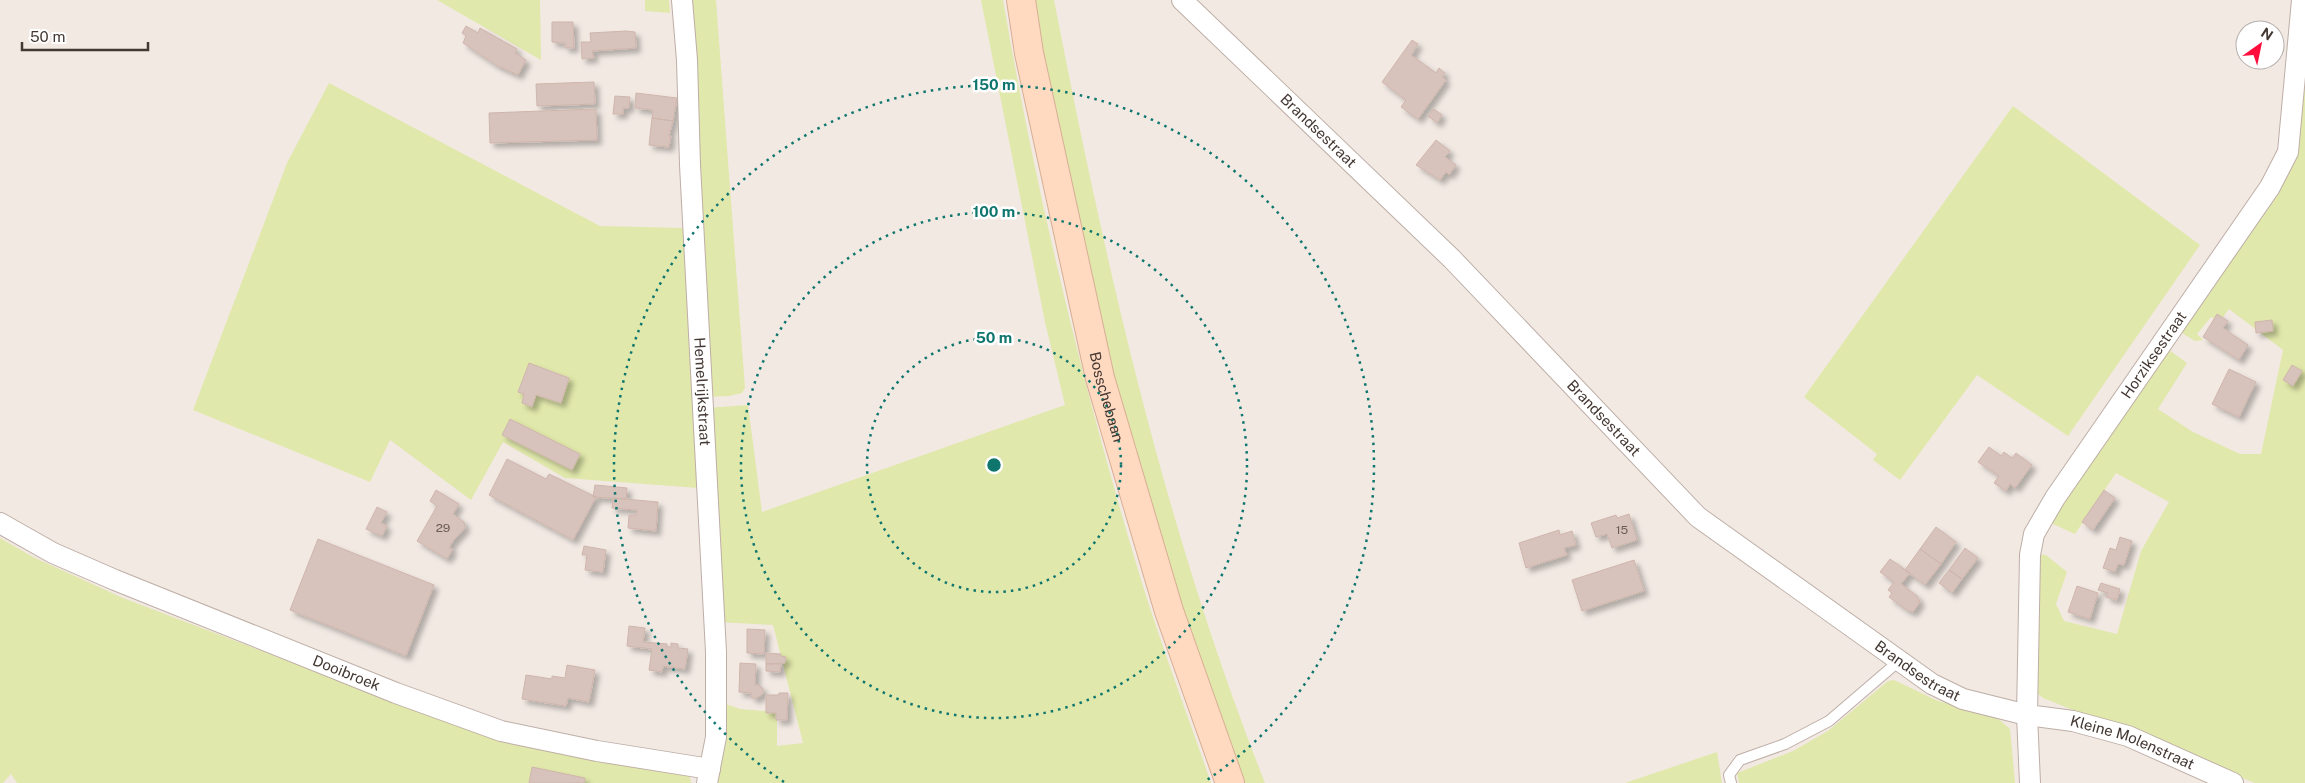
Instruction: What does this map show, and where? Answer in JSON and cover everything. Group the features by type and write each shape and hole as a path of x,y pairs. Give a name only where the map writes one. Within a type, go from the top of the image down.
{"main road":[{"name":"Bosschebaan","path":"1022,0 1030,53 1100,378 1169,611 1230,783"}],"street":[{"name":"Hemelrijkstraat","path":"682,0 687,60 690,165 716,652 716,737 709,776"},
{"name":"Brandsestraat","path":"1182,0 1452,259 1698,517 1932,684 1963,698 2027,715"},
{"name":"Horziksestraat","path":"2027,715 2030,555 2034,534 2055,498 2270,187 2288,152 2302,0"},
{"name":"Dooibroek","path":"0,524 53,553 115,580 396,693 501,731 709,776"},
{"path":"2027,715 2030,783"},
{"name":"Kleine Molenstraat","path":"2027,715 2073,721 2128,736 2233,783"}],"lane":[{"path":"1731,783 1729,775 1740,760 1785,744 1829,721 1899,661"}],"green space":[{"path":"437,0 540,0 541,60"},
{"path":"645,0 669,0 670,13 645,11"},
{"path":"683,0 716,0 745,388 742,393 729,396 706,397"},
{"path":"981,0 1003,0 1031,147 1081,367 1142,583 1211,783 715,783 720,702 740,709 777,712 777,746 803,743 773,625 718,622 707,408 748,405 762,512 1065,405 1045,322"},
{"path":"1025,0 1054,0 1117,298 1168,494 1229,688 1265,783 1235,783 1139,493"},
{"path":"2305,0 2305,783 2255,783 2043,698 2034,691 2026,554 2046,555 2067,572 2056,604 2064,621 2117,634 2141,551 2169,502 2116,473 2075,534 2033,515 2154,339 2187,363 2158,409 2193,432 2240,454 2261,454 2283,350 2229,309 2220,321 2211,317 2197,334 2203,340 2195,341 2166,323 2267,175 2278,154"},
{"path":"329,83 600,226 683,228 698,488 565,478 503,442 471,500 390,440 370,482 193,410 287,163"},
{"path":"2013,106 2200,245 2068,436 1977,375 1900,480 1873,460 1877,454 1804,397"},
{"path":"0,538 33,557 123,598 461,727 689,773 691,783 17,783 11,774 3,783 0,783"},
{"path":"1894,680 1938,701 1995,716 2010,729 2015,783 1739,783 1737,773 1793,751 1828,731 1888,681"},
{"path":"1717,752 1722,783 1625,783"}],"building":[{"path":"552,22 573,22 574,48 565,48 565,43 552,42"},
{"path":"466,26 478,33 480,28 517,49 515,53 526,60 518,75 496,65 463,43 466,36 462,33"},
{"path":"635,32 636,48 592,51 594,58 582,59 581,42 591,42 590,33"},
{"path":"1412,40 1418,44 1411,55 1436,73 1439,68 1445,73 1442,77 1446,80 1418,119 1401,107 1406,100 1382,82"},
{"path":"594,82 595,104 537,106 536,84"},
{"path":"636,93 677,98 673,121 652,118 653,110 635,108"},
{"path":"615,96 630,97 629,108 623,108 623,114 613,114"},
{"path":"596,109 597,140 490,143 489,113"},
{"path":"1434,109 1442,115 1437,123 1428,116"},
{"path":"652,118 673,121 669,136 671,136 669,147 649,145"},
{"path":"1436,140 1450,151 1445,157 1456,165 1449,175 1446,172 1440,180 1416,165"},
{"path":"2217,314 2228,321 2223,328 2248,345 2239,360 2203,337"},
{"path":"2272,320 2273,331 2256,333 2255,322"},
{"path":"529,363 569,378 561,403 536,395 532,407 522,403 524,394 518,392"},
{"path":"2292,365 2302,371 2293,386 2283,380"},
{"path":"2229,369 2256,382 2239,417 2212,404"},
{"path":"510,419 580,454 572,470 502,435"},
{"path":"1989,447 2001,456 2004,452 2012,458 2016,453 2032,465 2015,488 2010,484 2006,491 1994,483 1999,476 1978,462"},
{"path":"507,459 546,479 549,474 596,497 573,540 489,495"},
{"path":"595,485 627,488 626,499 593,497"},
{"path":"436,490 459,504 453,514 464,522 465,528 453,541 449,548 453,549 447,559 417,541 437,506 430,501"},
{"path":"2104,490 2115,498 2093,530 2082,522"},
{"path":"613,498 658,502 656,531 628,528 629,515 636,515 637,510 612,508"},
{"path":"377,507 387,512 381,523 387,526 382,536 366,529"},
{"path":"1629,514 1637,540 1612,548 1607,534 1596,537 1591,523 1616,515 1617,518"},
{"path":"1936,527 1956,542 1941,564 1920,549"},
{"path":"1559,530 1560,535 1572,531 1576,545 1564,548 1567,555 1526,568 1519,543"},
{"path":"2120,537 2132,541 2124,565 2118,564 2115,572 2103,568 2110,548 2116,550"},
{"path":"318,539 434,585 406,656 290,610"},
{"path":"584,546 606,550 603,572 585,570 587,555 582,555"},
{"path":"1965,548 1978,558 1962,579 1949,570"},
{"path":"1920,549 1941,564 1925,585 1905,570"},
{"path":"1890,559 1910,573 1901,584 1917,596 1920,602 1913,612 1889,597 1892,593 1888,590 1894,582 1880,572"},
{"path":"1634,560 1644,591 1582,611 1572,580"},
{"path":"1949,570 1962,579 1952,593 1939,583"},
{"path":"2101,583 2120,589 2117,600 2106,597 2108,593 2098,590"},
{"path":"2077,586 2098,593 2090,619 2068,612"},
{"path":"629,626 645,628 643,642 667,644 667,647 671,647 671,643 678,644 678,648 688,649 685,669 663,666 662,672 649,670 652,649 627,646"},
{"path":"747,629 765,630 764,654 747,653"},
{"path":"766,653 781,654 781,656 786,657 785,663 766,664"},
{"path":"740,663 756,664 755,685 759,685 763,689 763,694 755,699 751,697 751,693 739,692"},
{"path":"766,664 781,664 780,672 766,671"},
{"path":"567,665 595,670 589,702 568,698 566,706 522,699 526,675 552,679 552,676 565,678"},
{"path":"779,693 788,693 787,720 776,720 776,713 766,713 766,695 779,695"},
{"path":"532,767 585,778 584,783 529,783"}]}
